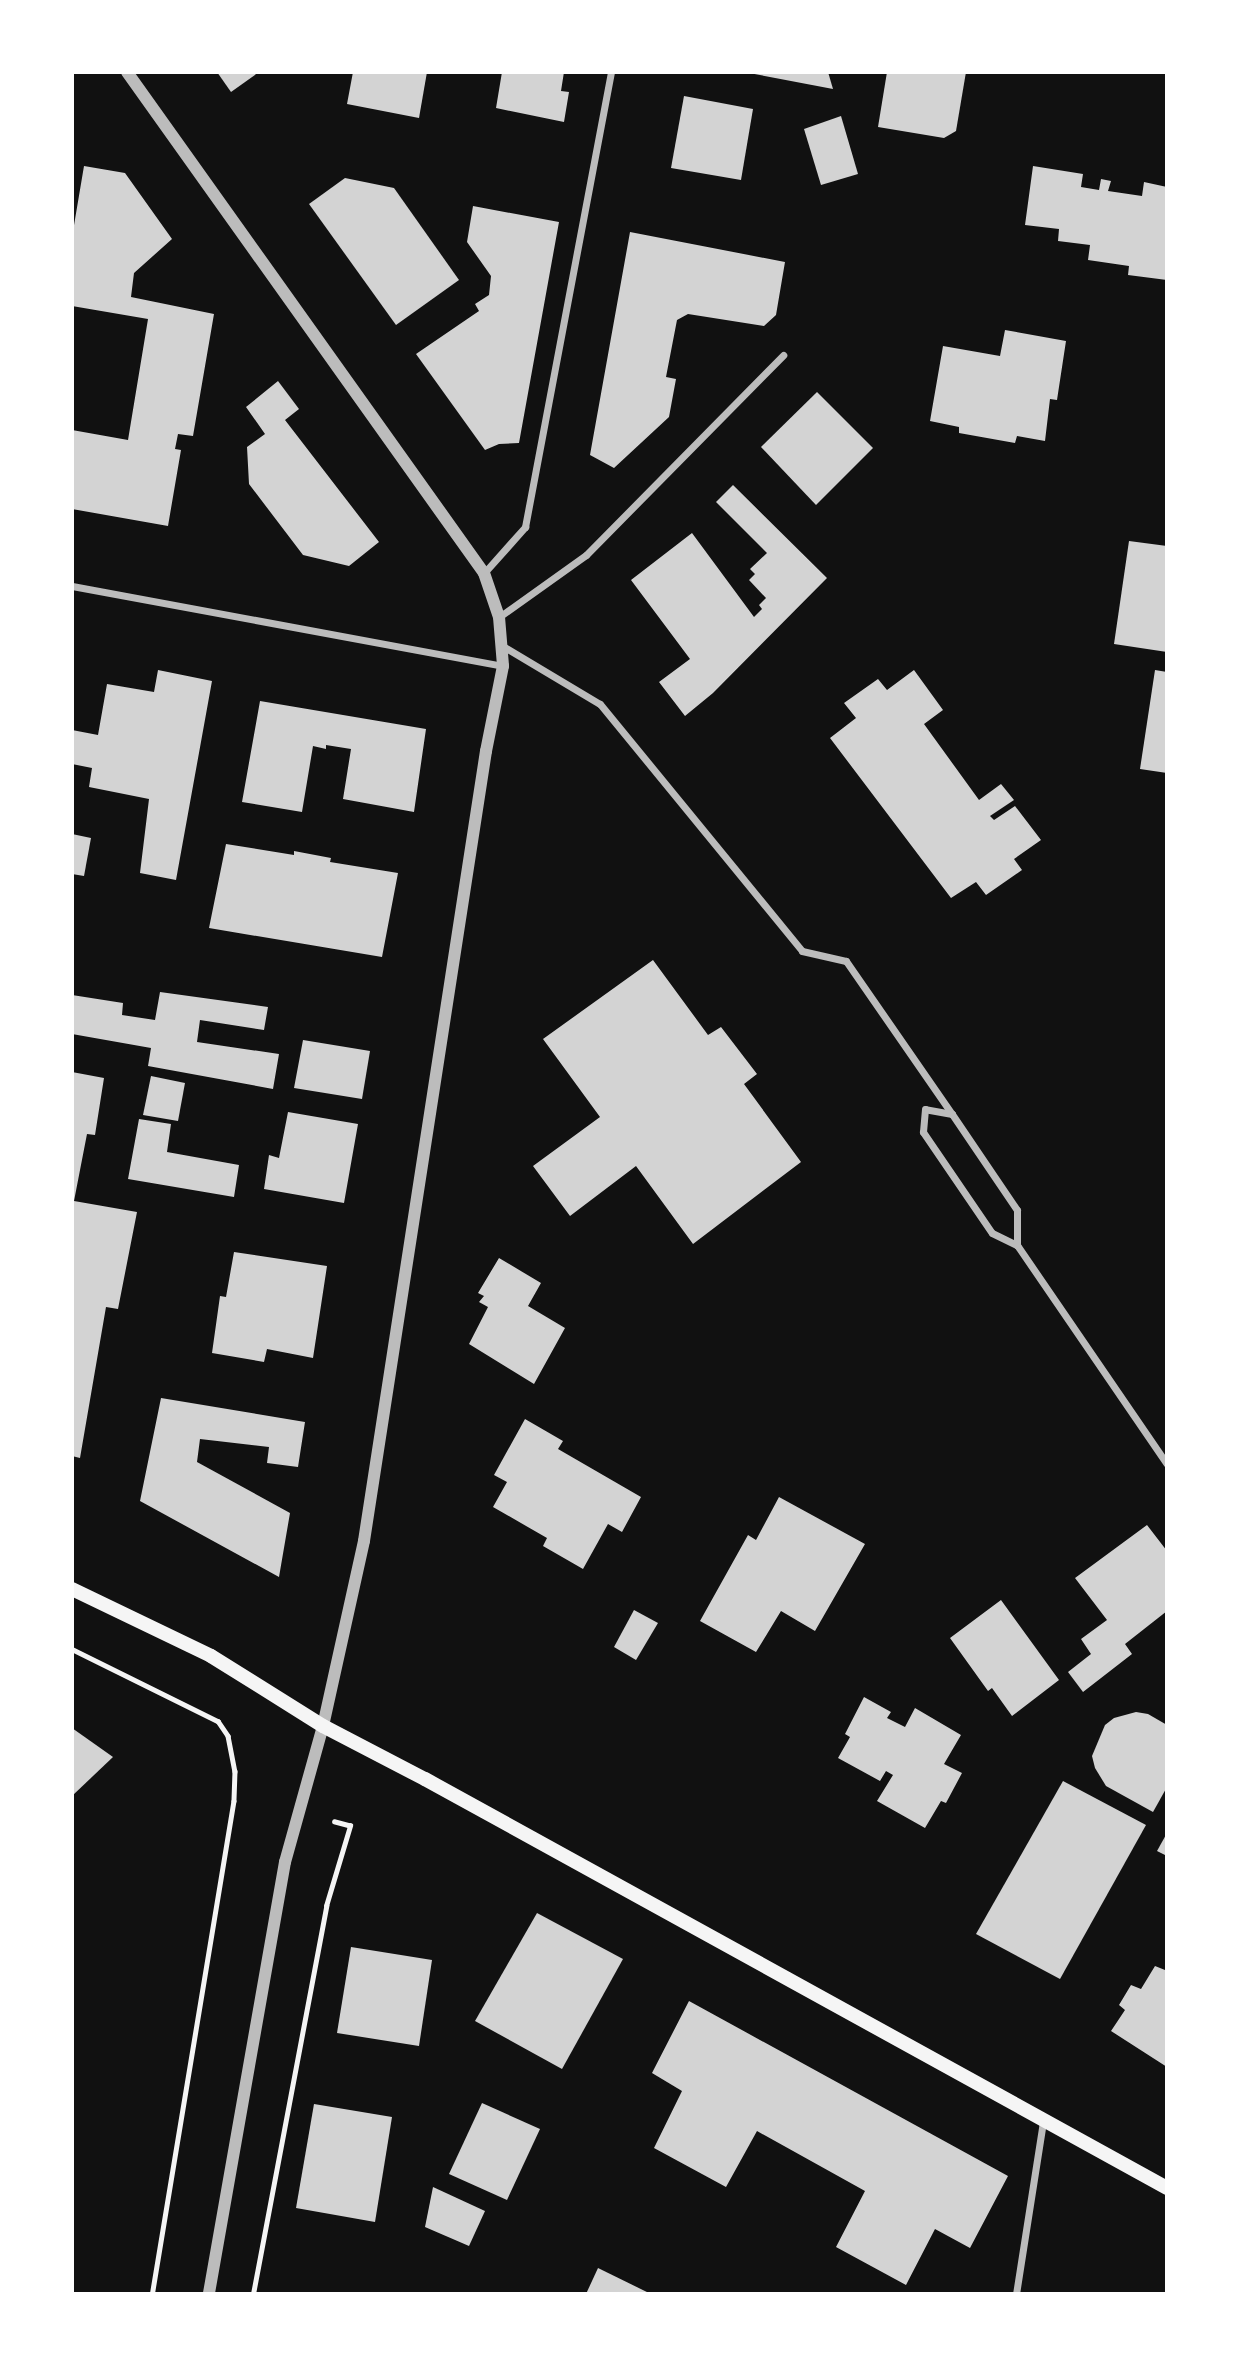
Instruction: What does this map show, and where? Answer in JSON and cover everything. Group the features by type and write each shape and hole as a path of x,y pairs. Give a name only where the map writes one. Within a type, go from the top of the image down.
{"main road":[{"path":"72,1589 211,1657 323,1726 1167,2188"}],"street":[{"path":"127,72 484,573 499,617 503,666 486,751 365,1541 323,1726 285,1861 209,2294"},
{"path":"484,573 525,527 611,72"},
{"path":"499,617 586,555 783,355"},
{"path":"72,586 503,666"},
{"path":"501,644 600,704 802,951 846,961 1017,1210 1017,1245"},
{"path":"952,1114 925,1109 923,1132 992,1233 1017,1245 1167,1464"},
{"path":"1016,2294 1043,2121"}],"path":[{"path":"72,1649 218,1721 228,1736 235,1771 234,1801 152,2294"},
{"path":"253,2294 326,1906 349,1826 335,1822"}],"building":[{"path":"217,72 259,72 231,92"},
{"path":"353,72 427,72 419,118 347,104"},
{"path":"502,72 564,72 561,91 569,92 564,122 496,108"},
{"path":"828,72 833,89 749,73"},
{"path":"887,72 966,72 956,131 944,138 878,127"},
{"path":"684,96 753,109 741,180 671,168"},
{"path":"841,116 858,174 821,185 804,129"},
{"path":"84,166 125,173 172,239 134,273 131,297 214,314 193,436 178,434 175,449 181,450 168,526 72,509 72,430 128,440 148,319 72,306 72,237"},
{"path":"1033,166 1083,174 1081,187 1099,190 1101,179 1111,181 1108,191 1142,196 1144,182 1167,187 1167,280 1128,275 1129,266 1088,260 1090,245 1058,241 1059,229 1025,225"},
{"path":"345,178 394,188 459,280 396,325 309,204"},
{"path":"473,206 559,222 519,443 499,444 485,450 416,354 479,311 475,304 489,295 491,276 467,242"},
{"path":"630,232 785,262 776,315 764,326 688,314 677,320 666,377 676,379 669,417 614,468 590,455"},
{"path":"1005,330 1066,341 1057,400 1050,399 1045,441 1017,436 1015,443 959,433 959,427 930,421 943,346 1000,356"},
{"path":"278,381 299,409 285,420 379,542 349,566 303,555 249,484 247,447 265,434 246,407"},
{"path":"817,392 873,448 816,505 761,447"},
{"path":"733,485 827,578 713,693 685,716 659,682 690,659 631,580 692,533 754,617 762,609 759,605 766,598 749,580 755,574 750,569 767,553 716,502"},
{"path":"1129,541 1167,546 1167,652 1114,644"},
{"path":"158,670 212,681 176,880 140,873 149,799 89,787 92,768 72,764 72,730 98,735 107,684 154,692"},
{"path":"914,670 943,710 924,724 979,800 1001,784 1014,800 990,816 994,820 1015,806 1041,840 1014,859 1022,870 986,895 976,882 951,898 830,738 856,718 844,703 878,679 887,690"},
{"path":"1155,670 1167,672 1167,773 1140,769"},
{"path":"260,701 426,729 414,812 343,799 351,749 326,745 326,749 313,746 302,812 242,802"},
{"path":"72,834 91,838 84,876 72,874"},
{"path":"226,844 294,855 294,851 331,858 330,862 398,873 382,957 209,928"},
{"path":"653,960 708,1035 721,1027 757,1074 744,1084 801,1162 693,1244 636,1166 570,1216 533,1166 600,1117 543,1039"},
{"path":"160,992 268,1007 264,1030 200,1020 197,1042 279,1054 273,1089 148,1066 151,1048 72,1034 72,995 123,1003 122,1015 155,1020"},
{"path":"303,1040 370,1051 362,1099 294,1088"},
{"path":"72,1072 104,1078 95,1135 87,1134 74,1201 137,1212 118,1309 106,1307 80,1458 72,1456"},
{"path":"151,1076 185,1083 178,1121 143,1115"},
{"path":"288,1112 358,1124 344,1203 264,1189 269,1155 279,1158"},
{"path":"139,1119 171,1124 167,1152 239,1165 234,1197 128,1179"},
{"path":"234,1252 327,1266 313,1358 267,1349 264,1362 212,1353 220,1296 226,1297"},
{"path":"499,1258 541,1283 528,1306 565,1328 534,1384 469,1344 488,1307 479,1302 484,1296 478,1293"},
{"path":"161,1398 305,1422 298,1467 267,1463 269,1447 200,1439 197,1462 290,1513 279,1577 140,1501"},
{"path":"525,1419 563,1441 558,1449 641,1497 622,1532 608,1524 583,1569 543,1546 547,1538 493,1507 507,1482 494,1475"},
{"path":"779,1497 865,1544 815,1631 781,1611 756,1652 700,1621 748,1535 756,1540"},
{"path":"1147,1525 1167,1551 1167,1611 1125,1644 1132,1654 1083,1692 1068,1672 1091,1654 1081,1639 1107,1620 1075,1578"},
{"path":"1001,1600 1059,1680 1012,1716 992,1688 988,1691 950,1638"},
{"path":"634,1610 658,1623 636,1660 614,1647"},
{"path":"864,1697 891,1712 887,1718 905,1727 915,1708 961,1735 944,1764 962,1773 946,1803 941,1801 925,1828 877,1801 893,1775 886,1771 880,1781 838,1758 850,1737 845,1734"},
{"path":"1136,1712 1148,1714 1167,1725 1167,1787 1153,1812 1106,1786 1095,1768 1092,1756 1105,1725 1114,1718"},
{"path":"72,1728 113,1757 72,1796"},
{"path":"1063,1781 1146,1825 1060,1979 976,1934"},
{"path":"1167,1833 1167,1856 1157,1851"},
{"path":"537,1913 623,1959 562,2069 475,2021"},
{"path":"351,1947 432,1960 419,2046 337,2033"},
{"path":"1155,1966 1165,1970 1167,1967 1167,2067 1111,2031 1125,2010 1119,2005 1131,1985 1141,1989"},
{"path":"689,2001 1008,2176 970,2248 935,2229 906,2285 836,2247 865,2191 757,2131 726,2187 654,2148 682,2091 652,2073"},
{"path":"482,2103 540,2129 507,2200 449,2174"},
{"path":"314,2104 392,2117 375,2222 296,2208"},
{"path":"433,2187 485,2211 469,2246 425,2227"},
{"path":"598,2268 651,2294 586,2294"}]}
